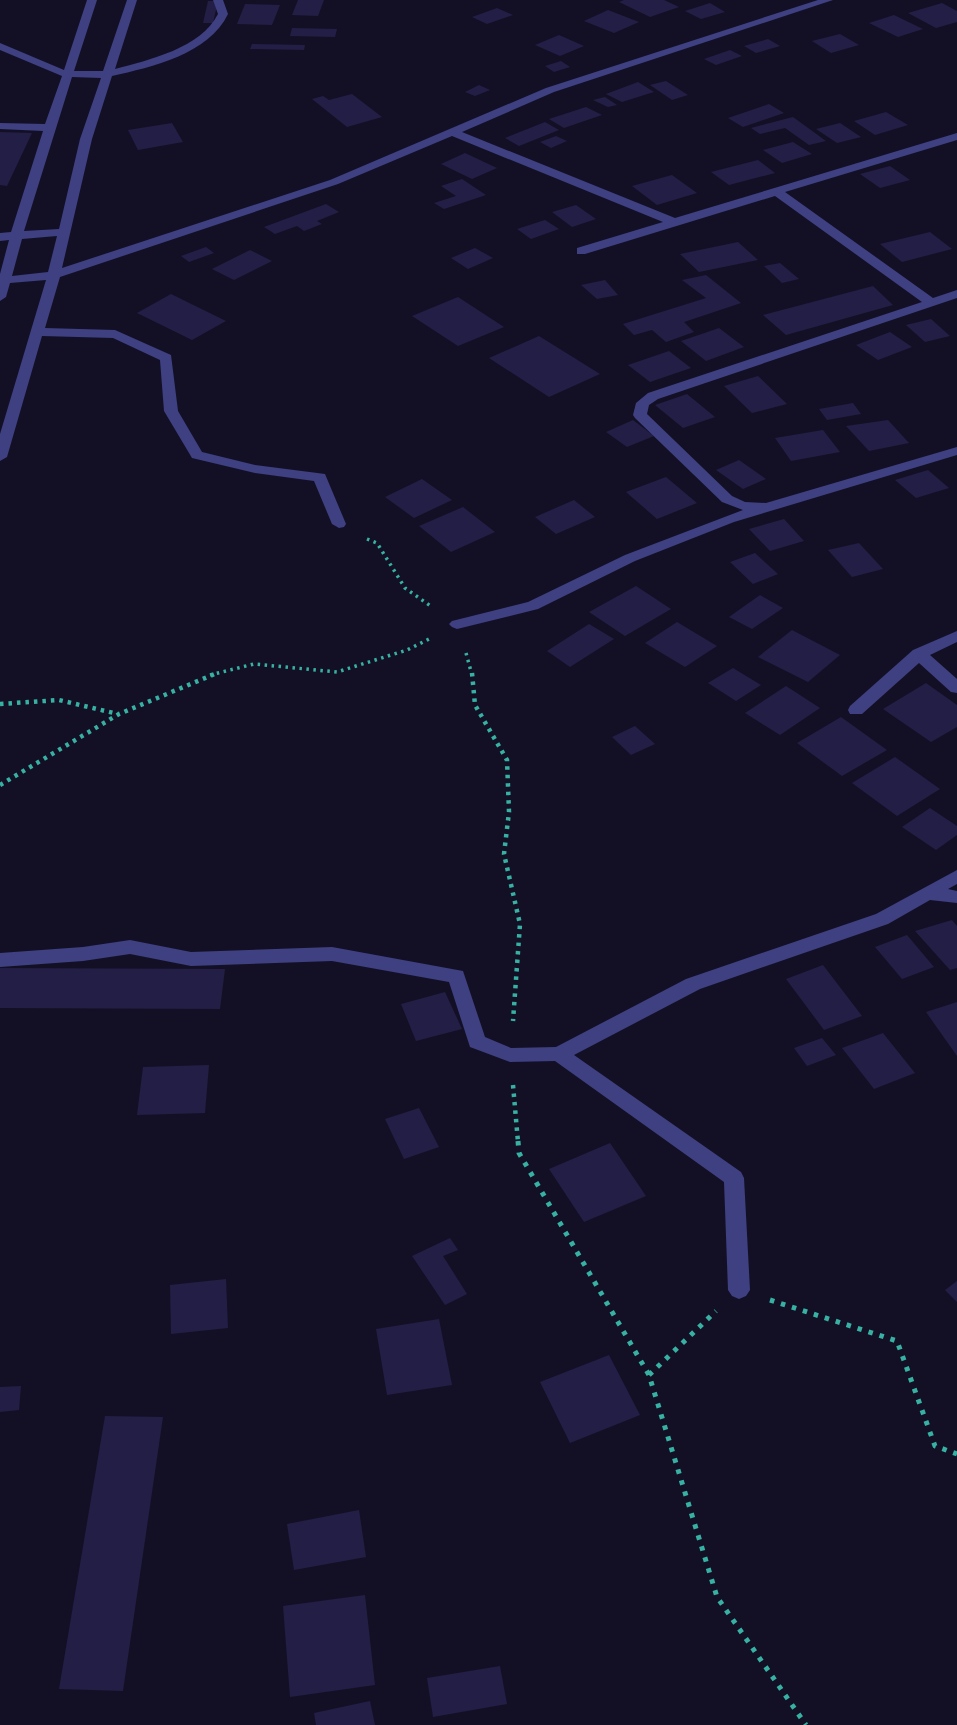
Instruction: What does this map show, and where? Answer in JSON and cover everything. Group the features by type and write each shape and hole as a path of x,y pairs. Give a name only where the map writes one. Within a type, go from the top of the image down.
{"street":[{"path":"0,297 27,197 92,0"},
{"path":"0,457 54,275 86,139 132,0"},
{"path":"0,46 67,74 106,75 210,36 223,19 223,5 218,0"},
{"path":"5,280 54,275 334,182 456,133 550,90 803,3 828,0"},
{"path":"0,126 51,128"},
{"path":"456,133 673,222"},
{"path":"581,251 957,136"},
{"path":"776,191 931,302"},
{"path":"0,237 63,232"},
{"path":"779,503 743,506 727,499 640,415 643,403 653,396 957,294"},
{"path":"37,332 115,334 166,358 171,411 197,455 255,469 320,477 339,524"},
{"path":"457,624 533,606 630,558 729,519 957,451"},
{"path":"856,710 919,654 957,636"},
{"path":"919,654 957,688"},
{"path":"0,960 83,954 130,947 191,959 332,954 456,976 477,1042 510,1055 559,1054 693,984 882,919 957,876"},
{"path":"928,893 957,897"},
{"path":"559,1054 734,1178 738,1290"}],"path":[{"path":"339,524 377,543 405,588 457,624 473,677 475,705 507,760 509,811 504,854 520,923 510,1055 519,1153 649,1374 717,1597 806,1725"},
{"path":"0,785 119,714 203,677 254,664 337,672 407,650 457,624"},
{"path":"0,704 60,700 119,714"},
{"path":"649,1374 738,1290 897,1341 935,1446 957,1454"}],"building":[{"path":"298,0 324,0 318,16 292,15"},
{"path":"664,0 679,7 650,17 619,2"},
{"path":"208,1 218,1 213,23 203,23"},
{"path":"710,3 725,12 701,19 685,11"},
{"path":"942,3 957,11 957,22 936,28 908,13"},
{"path":"245,4 280,5 272,25 237,24"},
{"path":"497,8 513,15 487,24 472,17"},
{"path":"608,10 639,22 614,33 584,21"},
{"path":"894,15 923,29 898,37 869,23"},
{"path":"292,28 337,29 335,37 290,36"},
{"path":"840,34 859,45 831,53 812,41"},
{"path":"559,35 584,46 560,56 535,45"},
{"path":"768,39 780,46 756,53 744,46"},
{"path":"252,44 305,45 304,50 250,49"},
{"path":"730,50 742,56 716,65 704,59"},
{"path":"561,61 570,67 554,72 545,66"},
{"path":"666,81 688,95 672,100 650,85"},
{"path":"638,82 654,92 622,102 606,94"},
{"path":"479,85 490,90 475,96 465,92"},
{"path":"352,94 382,117 347,127 312,99 323,96 329,100"},
{"path":"605,97 617,105 608,107 593,100"},
{"path":"769,104 784,113 743,127 728,118"},
{"path":"586,107 602,115 564,128 549,119"},
{"path":"886,112 908,125 875,135 854,121"},
{"path":"793,117 826,141 809,145 785,128 760,134 751,128"},
{"path":"545,122 559,130 519,146 505,138"},
{"path":"172,123 183,142 138,150 128,130"},
{"path":"840,123 861,137 837,143 816,129"},
{"path":"0,132 32,133 7,186 0,185"},
{"path":"556,136 567,141 551,148 540,142"},
{"path":"793,142 812,154 782,163 763,150"},
{"path":"465,153 497,168 472,179 441,164"},
{"path":"758,160 775,173 729,185 711,172"},
{"path":"890,166 910,180 880,188 860,174"},
{"path":"672,175 697,193 657,205 632,186"},
{"path":"462,179 486,195 444,209 434,203 456,196 441,186"},
{"path":"326,204 339,212 317,221 322,224 304,231 297,226 275,234 264,227"},
{"path":"576,205 596,219 572,227 552,212"},
{"path":"545,220 559,229 531,239 517,229"},
{"path":"930,232 952,249 902,262 880,244"},
{"path":"738,242 758,260 699,272 680,254"},
{"path":"206,247 214,253 189,262 181,256"},
{"path":"475,248 493,258 468,269 451,258"},
{"path":"250,250 272,261 234,280 212,269"},
{"path":"780,263 799,279 782,283 764,266"},
{"path":"706,275 741,303 684,322 694,332 666,342 652,330 634,335 623,324 706,298 682,280"},
{"path":"605,280 618,295 597,299 581,285"},
{"path":"873,286 893,305 786,335 763,315"},
{"path":"171,294 226,321 192,340 137,313"},
{"path":"458,297 504,327 458,346 412,316"},
{"path":"931,319 950,336 925,342 906,325"},
{"path":"719,328 744,347 706,361 681,341"},
{"path":"890,332 912,347 878,360 856,345"},
{"path":"539,336 600,374 549,397 489,358"},
{"path":"669,351 691,368 650,382 628,365"},
{"path":"758,376 787,404 752,413 724,386"},
{"path":"687,394 715,417 683,428 655,405"},
{"path":"853,403 861,414 827,420 819,409"},
{"path":"633,420 654,436 627,447 606,432"},
{"path":"888,420 909,443 869,451 846,426"},
{"path":"823,430 840,452 791,461 775,438"},
{"path":"739,460 766,479 743,489 716,470"},
{"path":"928,470 949,488 916,498 895,480"},
{"path":"666,477 697,503 657,519 626,492"},
{"path":"422,479 452,500 414,518 385,497"},
{"path":"574,500 595,517 556,534 535,517"},
{"path":"463,507 495,532 451,552 419,526"},
{"path":"784,519 804,541 770,551 749,529"},
{"path":"859,543 883,569 852,577 828,550"},
{"path":"755,553 778,574 753,584 730,562"},
{"path":"636,586 671,609 625,636 589,612"},
{"path":"760,595 783,608 752,629 729,617"},
{"path":"677,622 717,646 685,667 645,643"},
{"path":"589,624 614,639 570,667 547,651"},
{"path":"792,630 840,655 808,682 758,657"},
{"path":"733,668 761,685 736,701 708,683"},
{"path":"926,683 957,705 957,727 931,742 883,709"},
{"path":"786,686 820,708 780,735 745,713"},
{"path":"841,717 887,750 842,776 797,743"},
{"path":"635,726 655,744 631,755 612,737"},
{"path":"895,757 940,789 897,816 852,783"},
{"path":"930,808 957,826 957,835 936,850 902,827"},
{"path":"952,920 957,926 957,968 950,970 915,931"},
{"path":"907,935 934,967 902,979 875,947"},
{"path":"823,965 862,1016 824,1030 786,979"},
{"path":"0,968 225,969 220,1009 0,1008"},
{"path":"445,992 462,1029 416,1041 401,1004"},
{"path":"957,1002 957,1056 926,1012"},
{"path":"883,1033 915,1073 874,1089 842,1048"},
{"path":"822,1038 836,1055 807,1066 794,1048"},
{"path":"209,1065 205,1113 137,1115 143,1067"},
{"path":"419,1108 439,1147 404,1159 385,1119"},
{"path":"610,1143 646,1196 584,1222 549,1169"},
{"path":"450,1238 458,1250 443,1256 467,1294 445,1305 412,1256"},
{"path":"226,1279 228,1328 171,1334 170,1285"},
{"path":"957,1281 957,1302 945,1290"},
{"path":"439,1319 452,1385 387,1395 376,1329"},
{"path":"609,1355 640,1415 570,1443 540,1382"},
{"path":"21,1386 19,1410 0,1412 0,1387"},
{"path":"105,1416 163,1417 123,1691 59,1689"},
{"path":"359,1510 366,1557 294,1570 287,1524"},
{"path":"365,1595 375,1685 290,1697 283,1606"},
{"path":"500,1666 507,1704 433,1717 427,1678"},
{"path":"370,1701 375,1725 316,1725 314,1713"}]}
